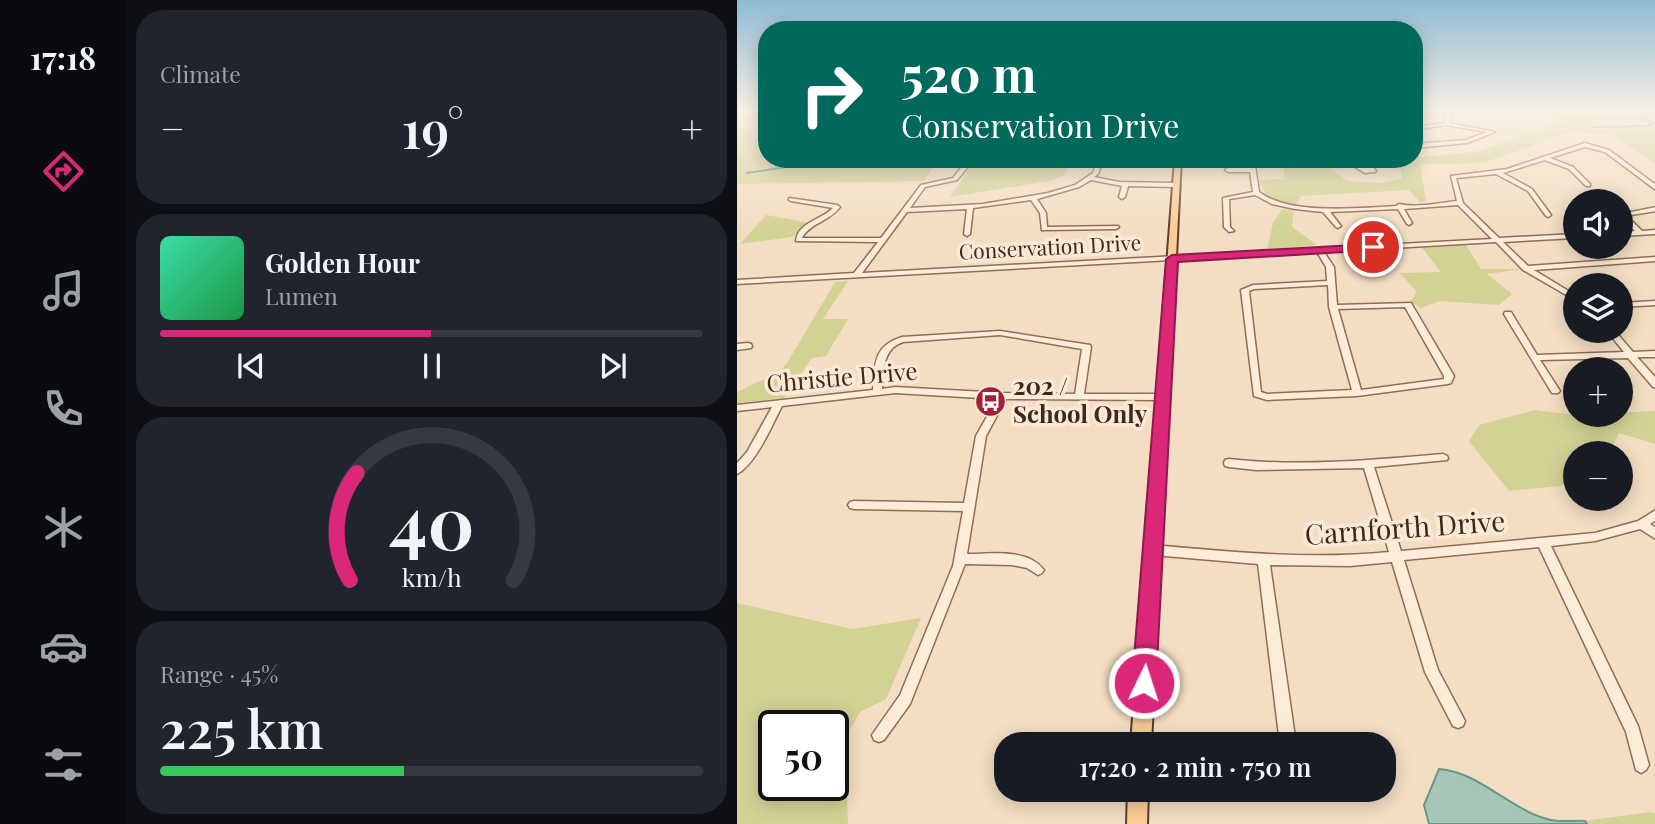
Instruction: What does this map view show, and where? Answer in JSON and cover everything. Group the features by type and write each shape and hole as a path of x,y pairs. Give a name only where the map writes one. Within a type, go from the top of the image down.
{"main road":[{"path":"1142,732 1177,168"},
{"path":"1137,824 1138,802"}],"street":[{"path":"1563,291 1526,268 1460,203 1453,177 1498,173 1567,150"},
{"path":"1602,150 1655,188"},
{"path":"1544,158 1571,168 1588,184"},
{"path":"857,275 926,183 955,180 964,168"},
{"path":"905,210 970,209 1072,189 1093,179 1100,168"},
{"path":"1228,170 1253,170 1256,193"},
{"path":"1498,173 1530,190 1548,215"},
{"path":"1093,179 1125,185 1176,185"},
{"path":"1122,197 1125,185"},
{"path":"1231,231 1227,227 1226,198 1256,193 1280,207 1325,210 1460,203"},
{"path":"1032,197 1044,216 1044,229 1116,227"},
{"path":"791,199 837,207 830,215 801,232 798,240 882,240"},
{"path":"1399,205 1409,223"},
{"path":"967,234 970,209"},
{"path":"1641,233 1628,221 1628,214 1655,209"},
{"path":"1325,210 1338,226"},
{"path":"1633,233 1655,232"},
{"name":"Conservation Drive","path":"737,282 1563,237"},
{"path":"1320,251 1330,267 1333,307 1357,393"},
{"path":"1526,268 1655,259"},
{"path":"1331,283 1253,287 1245,290 1254,387 1257,394 1267,397 1357,393 1448,381 1449,376 1408,305 1333,307"},
{"path":"1633,304 1655,303"},
{"path":"1508,314 1555,391"},
{"path":"877,391 882,351 890,344 902,340 1000,333 1087,347 1079,397"},
{"path":"1621,343 1655,385"},
{"path":"737,347 748,346"},
{"path":"1534,358 1655,354"},
{"name":"Christie Drive","path":"737,408 877,391 933,390 1003,396 1162,397"},
{"path":"879,735 905,699 962,559 981,436 1003,396"},
{"path":"737,471 751,454 777,405"},
{"path":"1229,463 1256,466 1368,464 1443,458"},
{"path":"1368,464 1432,672 1457,721"},
{"path":"854,505 969,507"},
{"name":"Carnforth Drive","path":"1153,550 1263,560 1350,561 1595,537 1642,524 1655,514"},
{"path":"1642,524 1655,536"},
{"path":"1543,542 1633,731 1641,765"},
{"path":"962,559 1021,562 1032,564 1038,570"},
{"path":"1263,560 1286,732"}],"shaded area":[{"path":"737,150 758,150 758,168 933,168 924,181 737,184"},
{"path":"1518,150 1483,163 1423,164 1423,157"},
{"path":"1635,150 1655,150 1655,163"},
{"path":"970,168 1066,168 1066,174 1054,180 950,197"},
{"path":"1283,168 1330,168 1347,181 1381,183 1402,178 1400,168 1421,168 1426,201 1420,202 1409,190 1301,196 1294,207 1268,199 1259,180 1285,179"},
{"path":"1282,209 1294,211 1292,227 1317,245 1267,250 1273,223"},
{"path":"766,215 811,223 792,237 740,244"},
{"path":"1466,245 1481,269 1524,269 1487,274 1512,294 1499,305 1440,301 1421,308 1410,302 1417,292 1400,273 1441,272 1422,248"},
{"path":"848,281 823,319 848,319 826,356 812,358 784,398 737,403 737,392 779,372 835,282"},
{"path":"1535,410 1563,414 1563,427 1633,427 1633,412 1655,411 1655,444 1619,433 1615,441 1563,441 1563,484 1509,491 1469,441 1479,425"},
{"path":"737,603 852,629 921,618 886,699 860,712 849,730 849,710 758,710 758,801 847,801 848,824 737,824"},
{"path":"1439,769 1480,783 1533,814 1551,820 1585,821 1587,824 1429,824 1424,805"},
{"path":"1655,813 1655,824 1587,824 1585,821"}],"waterway":[{"path":"747,173 780,168"}],"place":[{"name":"202 / School Only","path":"990,401"}],"route":[{"path":"1144,683 1172,259 1373,247"}]}
